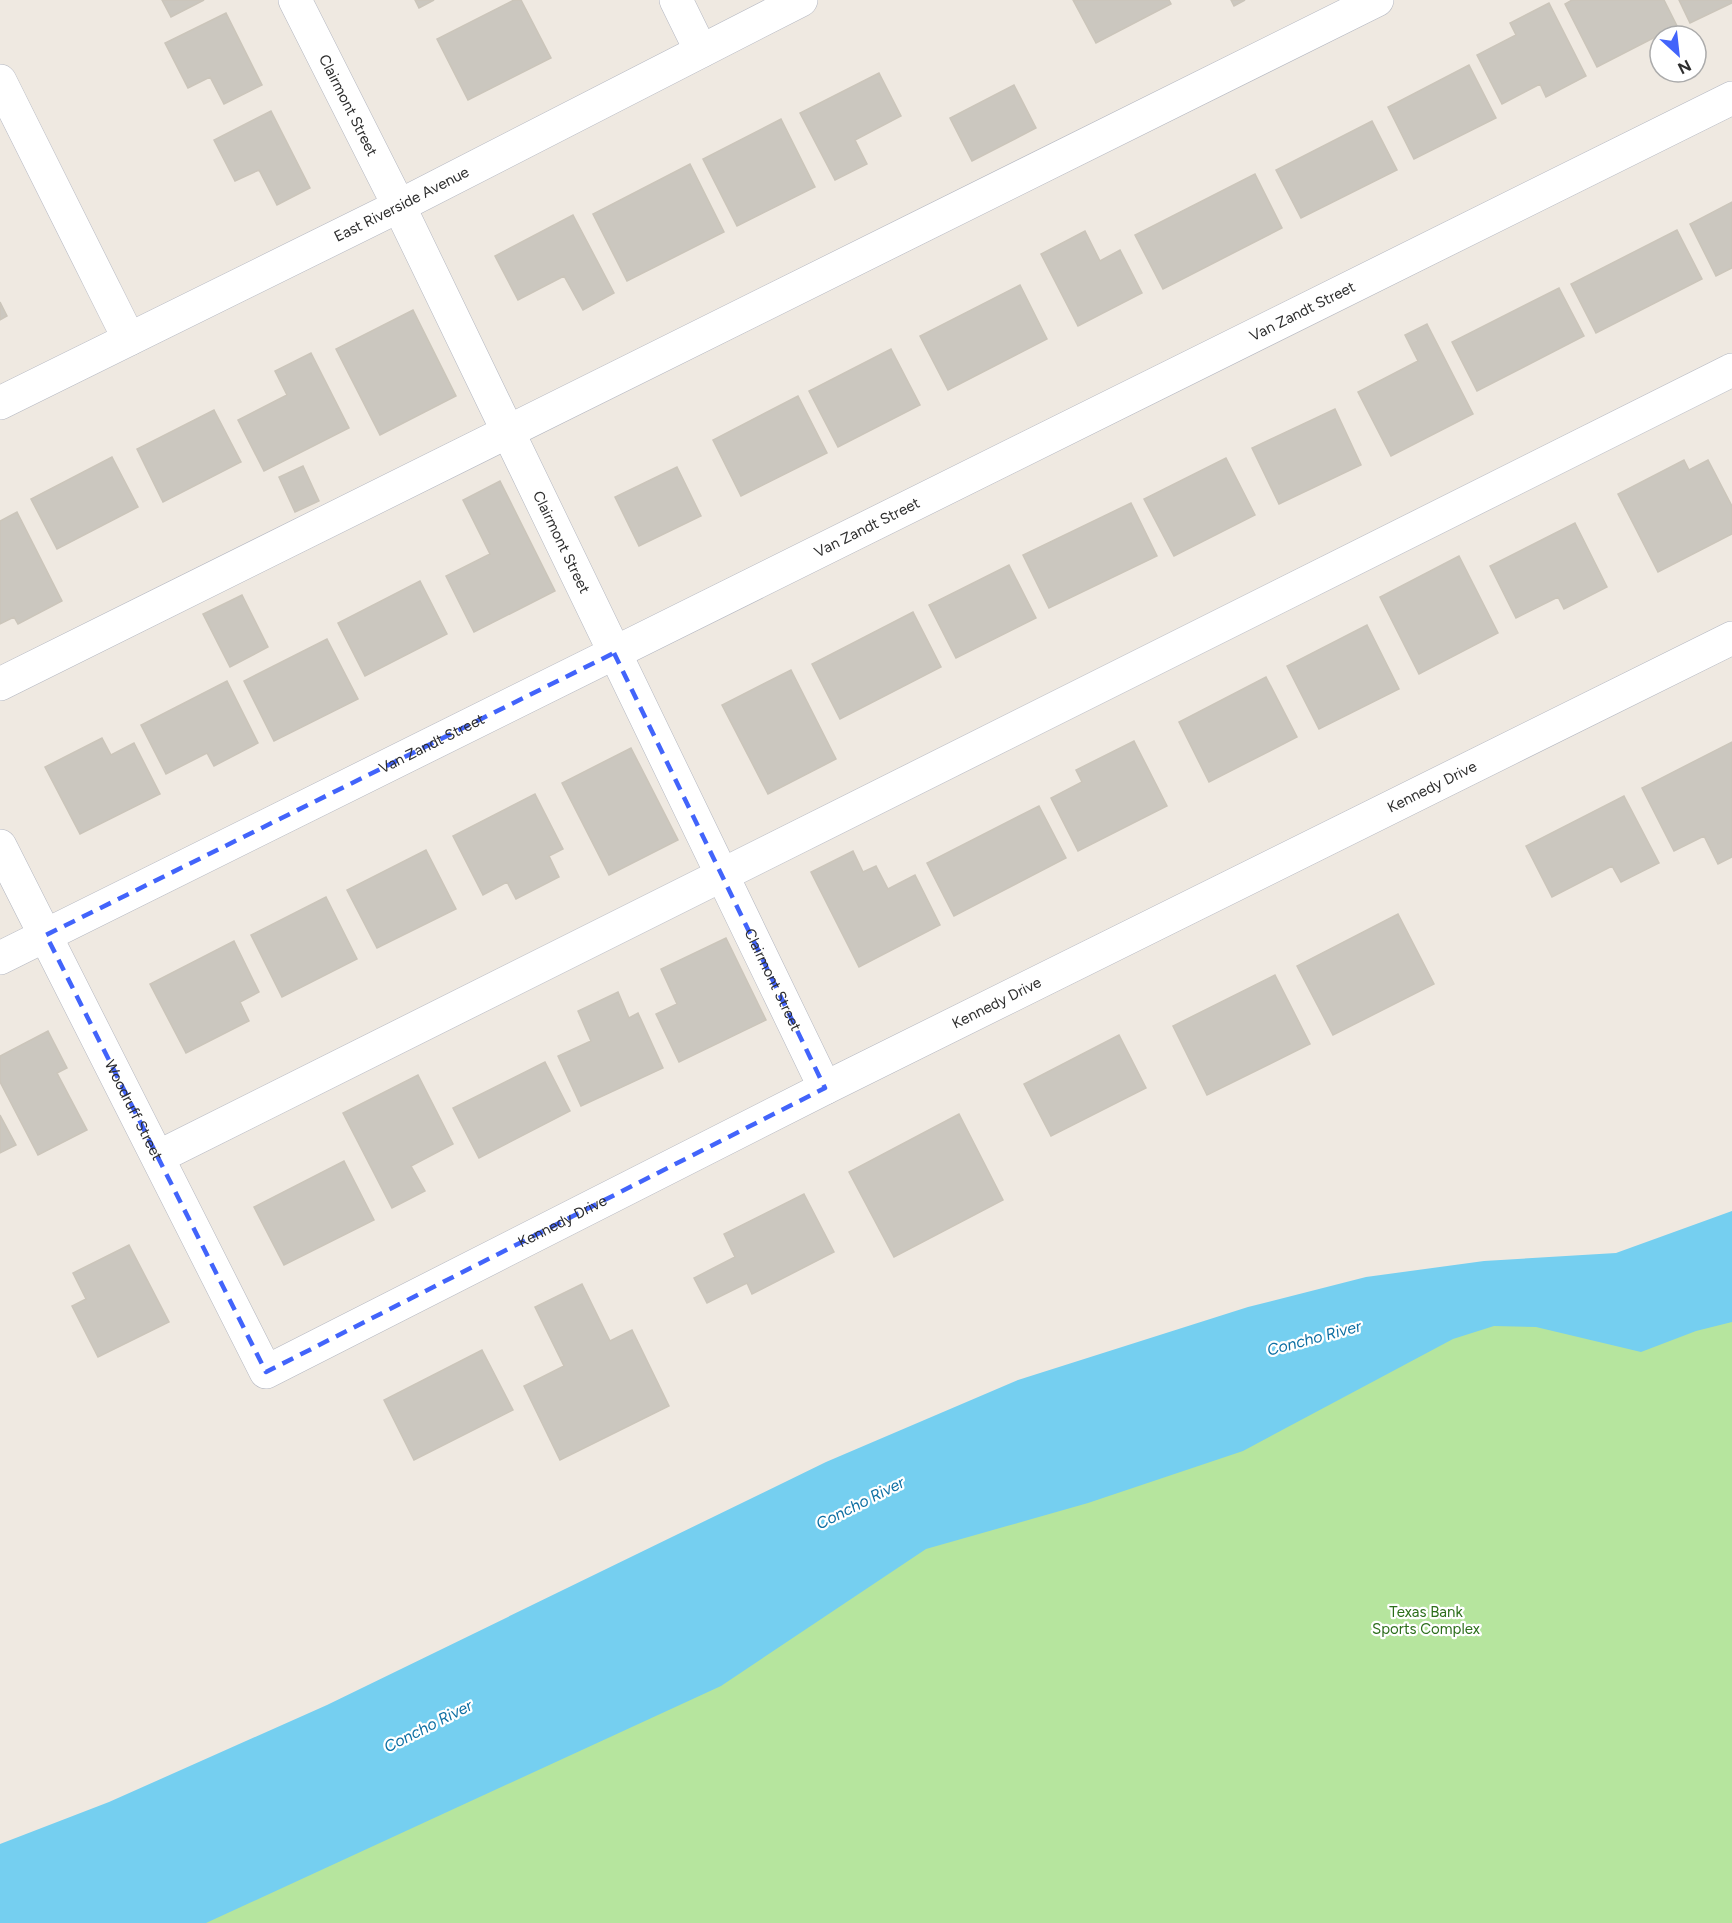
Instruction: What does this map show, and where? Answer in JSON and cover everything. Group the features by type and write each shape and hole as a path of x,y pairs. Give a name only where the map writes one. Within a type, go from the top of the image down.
{"street":[{"name":"Clairmont Street","path":"295,0 399,206 825,1088"},
{"path":"676,0 701,51"},
{"name":"East Riverside Avenue","path":"0,403 399,206 801,0"},
{"path":"0,684 1377,0"},
{"path":"0,81 129,339"},
{"name":"Van Zandt Street","path":"0,958 1732,98"},
{"path":"158,1157 1732,370"},
{"name":"Kennedy Drive","path":"266,1372 825,1088 1732,638"},
{"name":"Woodruff Street","path":"0,846 266,1372"}],"highlighted area":[{"path":"614,653 825,1088 266,1372 46,935"}],"green space":[{"name":"Texas Bank Sports Complex","path":"1732,1245 1732,1923 47,1923 1033,1414"}],"water":[{"name":"Concho River","path":"1732,1211 1732,1322 1696,1331 1641,1352 1536,1327 1494,1326 1453,1339 1243,1451 1088,1503 926,1549 721,1686 206,1923 0,1923 0,1844 109,1802 327,1705 826,1462 1018,1380 1248,1307 1366,1277 1484,1261 1616,1253"}],"building":[{"path":"162,0 204,0 171,17"},
{"path":"415,0 434,0 419,8"},
{"path":"514,0 521,0 551,58 468,100 437,39"},
{"path":"1073,0 1169,0 1171,4 1096,43"},
{"path":"1231,0 1245,0 1234,6"},
{"path":"1572,0 1664,0 1676,24 1648,24 1648,41 1597,67 1565,4"},
{"path":"1679,0 1732,0 1732,3 1690,23"},
{"path":"1549,3 1586,76 1546,97 1540,84 1502,104 1477,55 1516,35 1510,23"},
{"path":"226,13 262,85 224,104 210,77 188,88 165,43"},
{"path":"1469,65 1496,118 1414,159 1388,107"},
{"path":"879,73 901,116 855,140 867,164 835,180 800,113"},
{"path":"1014,85 1036,128 972,161 950,118"},
{"path":"271,111 310,188 277,205 259,170 235,181 214,140"},
{"path":"781,119 815,187 737,226 703,159"},
{"path":"1372,121 1397,170 1301,218 1276,170"},
{"path":"690,164 724,232 627,281 593,214"},
{"path":"1255,174 1282,228 1163,289 1135,235"},
{"path":"1732,202 1732,268 1716,276 1690,224"},
{"path":"573,215 614,293 583,310 564,276 518,300 495,256"},
{"path":"1677,230 1702,279 1596,333 1571,284"},
{"path":"1085,231 1100,261 1120,250 1142,293 1078,326 1041,254"},
{"path":"1020,285 1047,339 948,390 920,336"},
{"path":"1559,288 1584,336 1477,391 1452,342"},
{"path":"0,302 7,316 0,320"},
{"path":"413,310 456,396 380,435 336,349"},
{"path":"1427,324 1473,414 1391,456 1358,392 1418,361 1405,335"},
{"path":"891,349 920,405 838,447 809,391"},
{"path":"311,353 349,428 264,471 238,420 287,395 275,371"},
{"path":"798,396 827,453 741,496 713,440"},
{"path":"1335,409 1361,465 1279,504 1252,448"},
{"path":"214,410 241,462 163,502 137,449"},
{"path":"112,457 138,507 57,549 31,499"},
{"path":"1226,458 1255,515 1174,556 1144,499"},
{"path":"1684,460 1689,470 1708,460 1732,506 1732,534 1658,572 1618,494"},
{"path":"303,466 319,501 295,512 279,477"},
{"path":"677,467 701,516 639,546 615,497"},
{"path":"500,481 555,591 474,632 446,576 490,554 463,500"},
{"path":"1131,503 1157,556 1049,608 1023,555"},
{"path":"17,512 62,601 18,624 14,617 0,624 0,521"},
{"path":"1575,523 1607,587 1564,609 1558,597 1516,618 1490,566"},
{"path":"1459,556 1498,633 1419,674 1380,597"},
{"path":"1009,565 1036,618 956,658 929,605"},
{"path":"420,581 447,634 365,676 338,623"},
{"path":"242,595 268,647 230,667 203,614"},
{"path":"913,612 941,667 840,719 812,664"},
{"path":"1367,625 1399,689 1319,729 1287,666"},
{"path":"327,639 358,699 274,741 244,681"},
{"path":"791,670 836,759 768,794 722,705"},
{"path":"1266,677 1297,737 1209,782 1179,722"},
{"path":"227,681 258,743 214,766 207,753 166,774 141,725"},
{"path":"102,738 111,755 134,743 160,794 80,834 45,767"},
{"path":"1134,741 1167,806 1078,851 1051,798 1082,782 1076,770"},
{"path":"1732,742 1732,857 1718,864 1704,836 1674,851 1642,788"},
{"path":"631,748 678,840 609,875 562,783"},
{"path":"535,794 563,849 549,856 559,877 516,899 507,882 483,895 453,836"},
{"path":"1624,796 1659,863 1621,882 1612,866 1552,897 1526,846"},
{"path":"1039,806 1066,858 954,916 927,863"},
{"path":"426,850 456,909 377,948 347,890"},
{"path":"853,851 863,872 876,866 888,889 915,875 940,925 859,967 811,872"},
{"path":"326,897 357,959 282,997 251,935"},
{"path":"1398,914 1434,984 1333,1035 1297,966"},
{"path":"726,938 766,1020 679,1062 656,1014 677,1004 661,969"},
{"path":"234,941 259,992 240,1002 249,1021 186,1053 150,984"},
{"path":"1275,975 1310,1044 1207,1095 1173,1026"},
{"path":"618,992 629,1018 638,1013 663,1068 581,1106 558,1056 591,1041 578,1011"},
{"path":"48,1031 67,1068 57,1073 87,1130 38,1155 0,1082 0,1056"},
{"path":"1119,1035 1146,1088 1051,1136 1024,1084"},
{"path":"545,1062 570,1111 479,1158 453,1108"},
{"path":"418,1075 453,1144 411,1166 425,1191 392,1208 343,1113"},
{"path":"959,1114 1003,1200 894,1257 849,1172"},
{"path":"0,1115 16,1145 0,1153"},
{"path":"344,1161 374,1220 284,1265 254,1207"},
{"path":"804,1194 834,1252 752,1294 747,1283 707,1303 694,1278 735,1257 724,1234"},
{"path":"129,1245 169,1322 98,1357 72,1306 86,1299 73,1273"},
{"path":"582,1284 610,1341 632,1330 669,1406 560,1460 524,1386 564,1366 535,1307"},
{"path":"482,1350 513,1410 414,1460 384,1400"}]}
